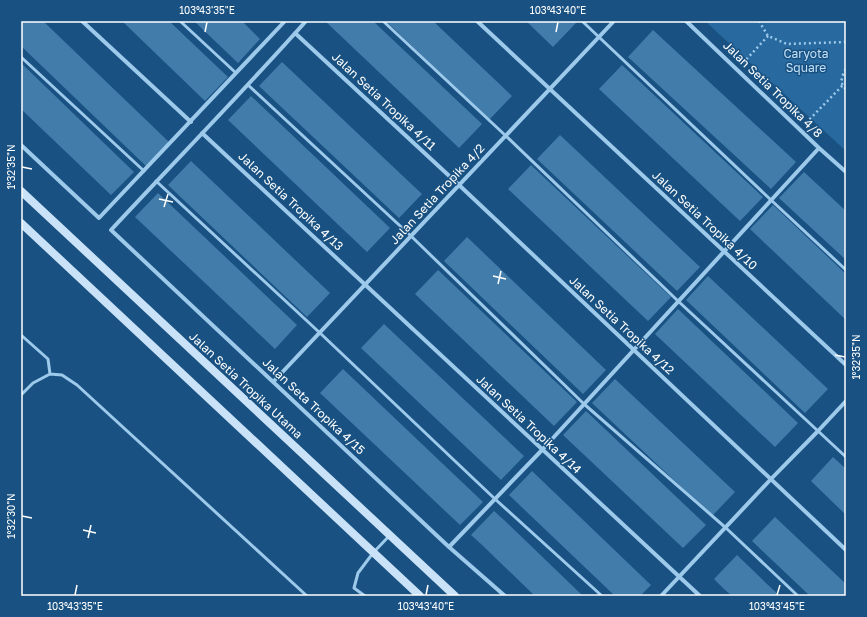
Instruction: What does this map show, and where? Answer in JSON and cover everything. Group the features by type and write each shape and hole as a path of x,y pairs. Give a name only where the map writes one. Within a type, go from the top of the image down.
{"main road":[{"name":"Jalan Setia Tropika Utama","path":"21,191 455,596"},
{"path":"21,223 420,596"}],"street":[{"path":"82,21 190,122"},
{"path":"156,182 306,21"},
{"name":"Jalan Setia Tropika 4/10","path":"477,21 846,365"},
{"name":"Jalan Setia Tropika 4/2","path":"274,381 614,21"},
{"name":"Jalan Setia Tropika 4/8","path":"686,21 846,172"},
{"path":"21,146 99,218 284,22"},
{"name":"Jalan Setia Tropika 4/11","path":"295,33 460,185"},
{"name":"Jalan Setia Tropika 4/13","path":"202,133 365,284"},
{"path":"449,547 542,450 819,148"},
{"name":"Jalan Seta Tropika 4/15","path":"156,182 111,230 274,381 449,547 505,596"},
{"name":"Jalan Setia Tropika 4/12","path":"460,185 846,550"},
{"name":"Jalan Setia Tropika 4/14","path":"365,284 700,596"},
{"path":"661,596 846,401"}],"lane":[{"path":"180,21 236,73"},
{"path":"383,21 506,136 678,301 846,457"},
{"path":"582,21 846,270"},
{"path":"21,57 144,170"},
{"path":"248,85 411,236 584,404 726,528 798,596"},
{"path":"156,182 320,333 495,499 602,596"},
{"path":"21,335 48,359 50,374"},
{"path":"21,396 33,383 50,374 62,375 78,385 307,596"},
{"path":"365,596 354,588 358,573 373,553 390,535"}],"path":[{"path":"759,21 768,36 786,44 846,42"},
{"path":"737,69 768,36"},
{"path":"846,70 844,71 842,82 846,90"},
{"path":"800,129 843,85"}],"green space":[{"name":"Caryota Square","path":"705,21 846,21 846,151"}],"building":[{"path":"21,21 43,21 170,143 147,167 21,46"},
{"path":"122,21 169,21 228,77 205,101"},
{"path":"194,21 242,21 260,39 238,63"},
{"path":"325,21 373,21 482,124 459,148"},
{"path":"386,21 433,21 512,96 489,120"},
{"path":"526,21 574,21 576,23 553,47"},
{"path":"653,30 796,162 771,189 628,57"},
{"path":"282,62 422,194 399,218 259,86"},
{"path":"21,63 134,172 111,195 21,109"},
{"path":"622,65 763,197 740,221 599,89"},
{"path":"251,96 390,228 367,252 228,120"},
{"path":"560,135 700,267 677,291 537,159"},
{"path":"191,161 330,293 307,317 168,185"},
{"path":"531,165 671,297 648,321 508,189"},
{"path":"804,172 846,211 846,260 779,198"},
{"path":"158,193 297,325 275,349 135,217"},
{"path":"773,205 846,274 846,320 750,229"},
{"path":"467,237 606,370 583,394 444,261"},
{"path":"438,270 577,402 554,426 415,294"},
{"path":"708,276 828,389 805,413 686,300"},
{"path":"678,309 798,423 775,447 655,334"},
{"path":"384,324 524,456 501,480 361,348"},
{"path":"343,369 483,502 460,525 320,393"},
{"path":"615,379 735,492 712,516 592,403"},
{"path":"586,411 706,525 683,548 563,435"},
{"path":"833,457 846,469 846,515 811,481"},
{"path":"532,471 651,585 640,596 615,596 509,495"},
{"path":"494,511 583,596 535,596 471,535"},
{"path":"775,517 846,584 846,596 810,596 752,541"},
{"path":"737,555 780,596 732,596 724,589 714,579"}]}
